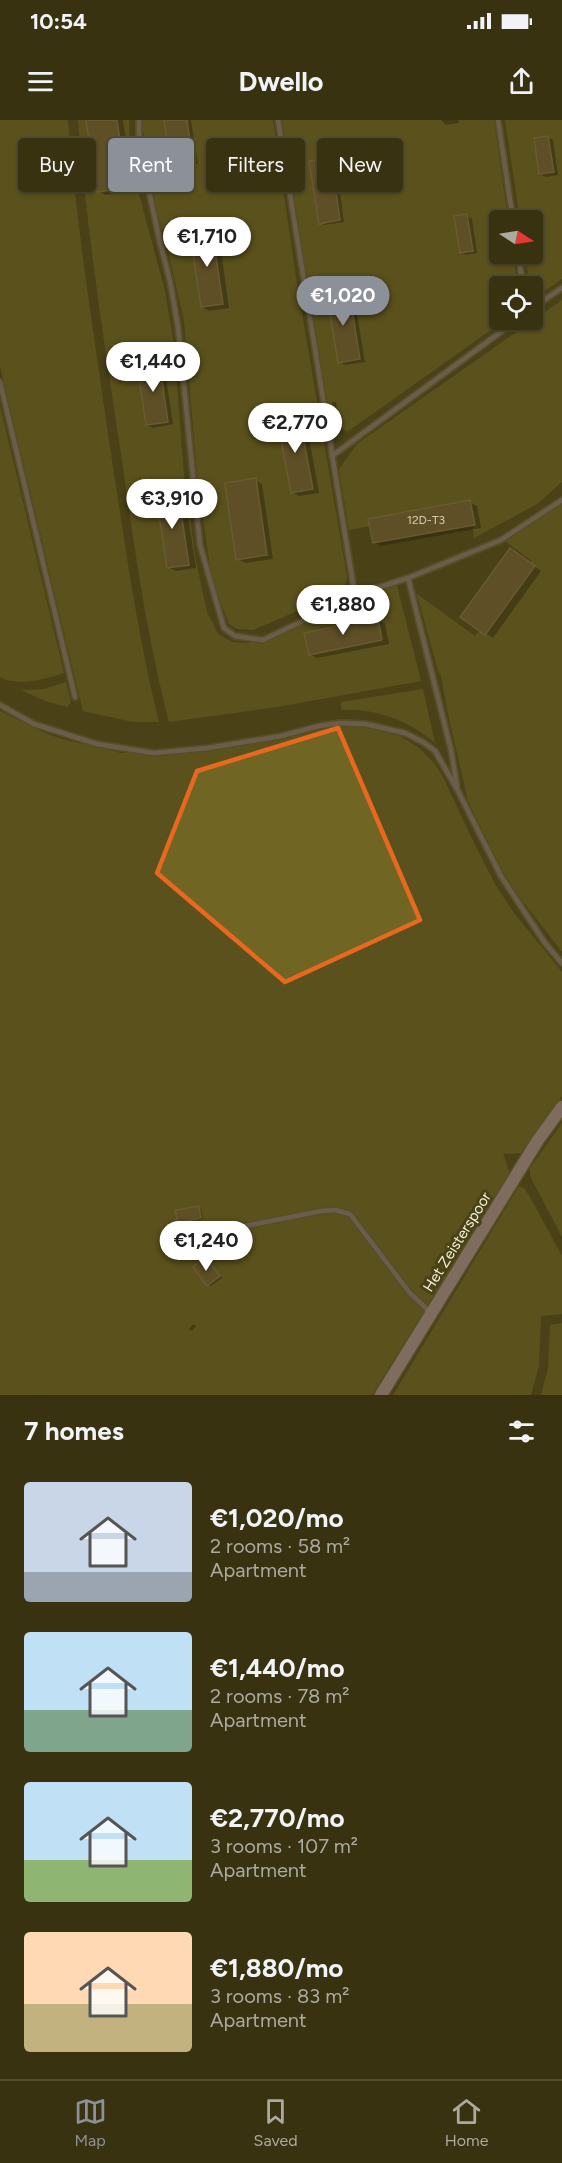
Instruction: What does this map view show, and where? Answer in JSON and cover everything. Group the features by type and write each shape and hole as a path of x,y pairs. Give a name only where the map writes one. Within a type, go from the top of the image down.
{"street":[{"name":"Het Zeisterspoor","path":"381,1395 538,1140 562,1107"}],"lane":[{"path":"139,120 139,145 170,281 178,327 201,545 224,628 235,636 262,640 355,596 408,578 501,540 562,500"},
{"path":"278,120 355,596"},
{"path":"498,120 512,210"},
{"path":"543,301 562,288"},
{"path":"332,456 503,330"},
{"path":"0,382 75,697"},
{"path":"408,578 452,750 457,789"},
{"path":"0,705 34,724 97,744 154,753 208,748 340,723 365,724 405,733 435,751 501,876 545,943 562,963"},
{"path":"185,1241 210,1233 321,1211 335,1210 350,1214 409,1292 431,1313"}],"highlighted area":[{"path":"338,728 420,920 285,982 157,873 197,771"}],"shaded area":[{"path":"0,120 68,120 70,138 18,138 18,192 75,192 111,454 138,622 159,722 133,722 83,711 0,366"},
{"path":"78,120 129,120 130,138 108,138 108,192 139,192 165,291 174,345 184,476 196,561 207,612 218,634 232,642 248,643 271,636 396,582 421,681 277,707 169,722 147,622 136,555 86,204 85,192 96,192 96,138 80,138"},
{"path":"142,120 273,120 276,138 206,138 206,192 284,192 347,577 344,591 253,630 237,629 229,624 212,579 198,486 184,321 165,238 151,192 194,192 194,138 144,138"},
{"path":"282,120 494,120 507,210 489,210 489,264 514,264 516,276 489,276 489,330 491,330 347,432 330,420 293,192 305,192 305,138 285,138"},
{"path":"505,120 562,120 562,279 543,292 543,276 528,276 527,264 543,264 543,210 518,210"},
{"path":"562,300 562,482 537,504 474,538 470,507 349,530 339,469 357,444 519,330 543,330 543,313"},
{"path":"0,406 64,673 24,682 0,677"},
{"path":"562,499 562,952 515,891 500,867 468,801 441,676 417,594 475,636 532,561 502,539"},
{"path":"66,682 71,702 67,707 45,701 21,690 44,689"},
{"path":"423,689 435,743 403,722 367,711 341,710 341,702"},
{"path":"0,711 62,739 121,753 180,752 315,728 345,725 372,726 400,736 419,748 435,764 495,884 514,913 562,972 562,1096 521,1153 503,1154 510,1173 372,1395 0,1395"},
{"path":"562,1123 562,1237 530,1176 530,1168"},
{"path":"519,1186 525,1189 562,1256 562,1314 541,1316 539,1366 531,1395 393,1395"},
{"path":"562,1323 562,1395 541,1395 548,1368 550,1325"}],"building":[{"path":"86,120 117,120 120,138 108,138 108,191 97,192 96,138 89,138"},
{"path":"164,120 187,120 190,138 167,138"},
{"path":"548,136 554,172 539,174 534,138"},
{"path":"317,160 317,192 336,192 340,220 319,224 309,161"},
{"path":"467,214 473,251 460,253 454,216"},
{"path":"212,230 223,304 201,307 190,233"},
{"path":"349,291 360,359 338,363 327,295"},
{"path":"159,360 168,422 146,425 137,364"},
{"path":"299,415 313,489 291,493 277,419"},
{"path":"256,478 267,555 236,560 225,483"},
{"path":"178,491 189,565 167,568 156,494"},
{"path":"470,500 475,525 373,543 368,519"},
{"path":"510,548 535,566 485,635 460,617"},
{"path":"378,618 382,640 309,655 304,633"},
{"path":"199,1206 201,1218 178,1223 175,1210"},
{"path":"205,1257 220,1276 207,1286 193,1267"}]}
